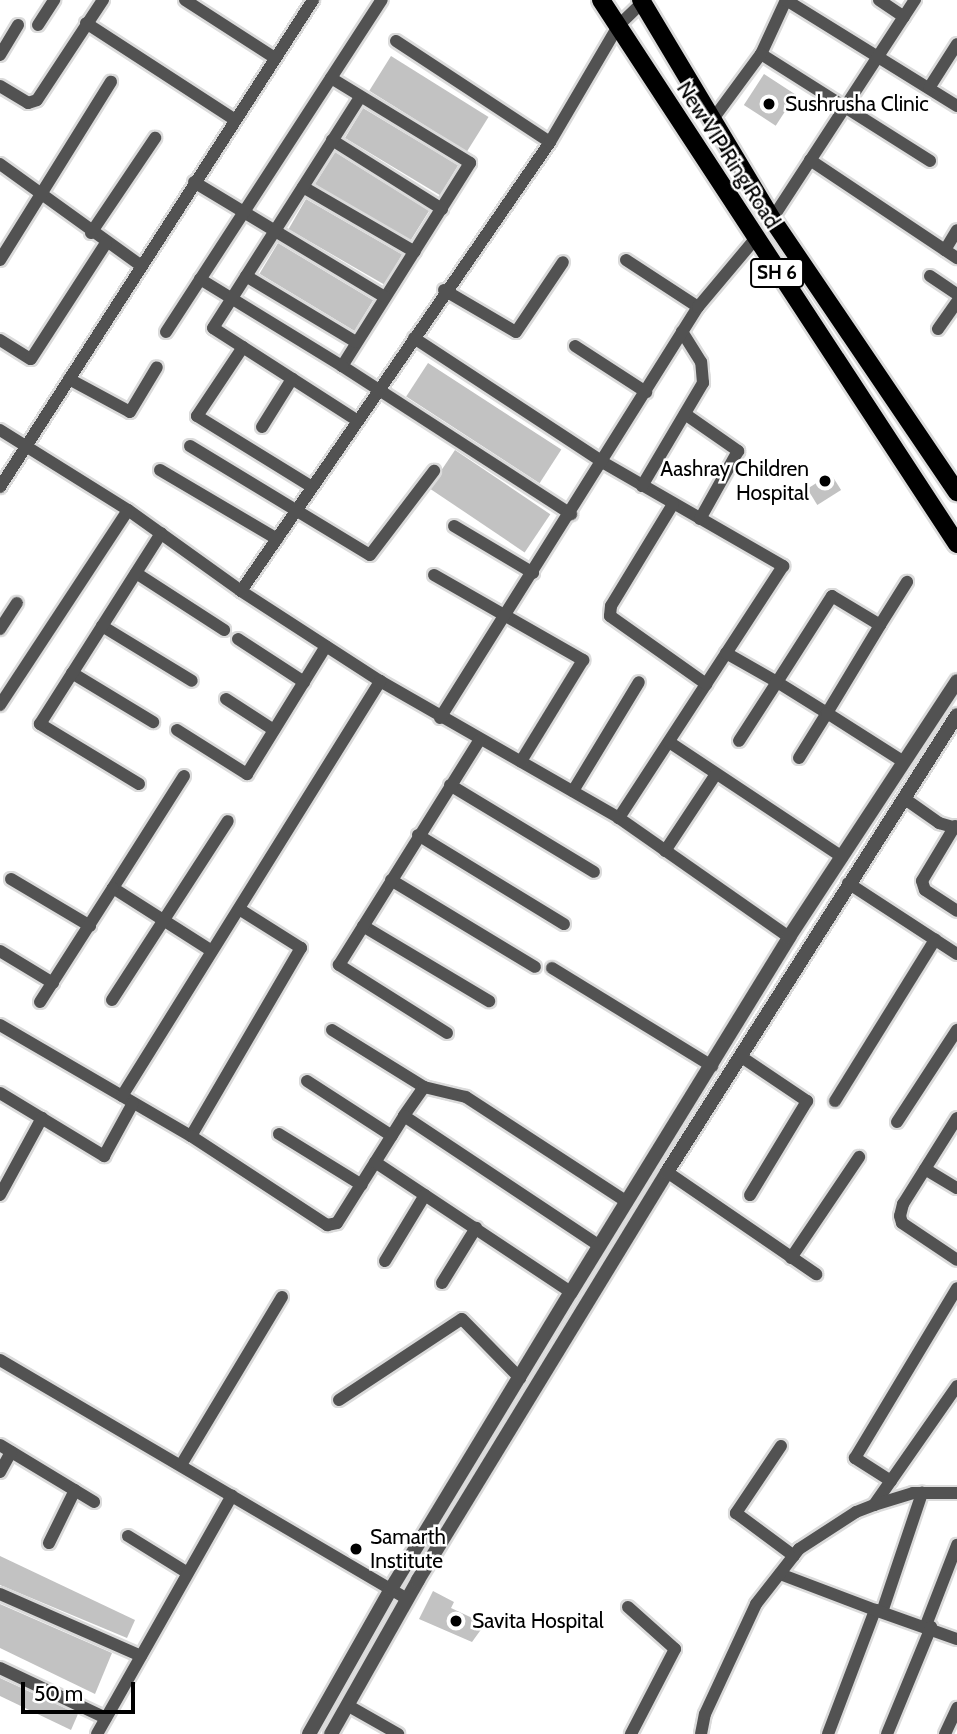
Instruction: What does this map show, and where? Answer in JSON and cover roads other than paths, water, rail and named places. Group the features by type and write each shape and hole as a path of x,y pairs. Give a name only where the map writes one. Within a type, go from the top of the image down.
{"main road":[{"name":"New VIP Ring Road","path":"601,0 957,544"},
{"name":"New VIP Ring Road","path":"643,1 772,219 957,492"}],"street":[{"path":"38,25 54,0"},
{"path":"0,86 34,103 103,0"},
{"path":"185,0 275,58"},
{"path":"0,487 140,265 313,0"},
{"path":"166,332 382,0"},
{"path":"713,119 761,54 786,0 957,106"},
{"path":"879,0 904,16"},
{"path":"772,219 915,0"},
{"path":"241,591 444,290 550,142 618,26 643,1"},
{"path":"86,23 234,120"},
{"path":"0,55 18,24"},
{"path":"396,41 550,142"},
{"path":"929,88 957,44"},
{"path":"761,54 930,161"},
{"path":"331,78 470,163 342,366"},
{"path":"0,260 111,82"},
{"path":"358,421 214,328 360,97"},
{"path":"91,233 155,138"},
{"path":"332,141 442,209"},
{"path":"810,160 957,258"},
{"path":"0,164 91,233 140,265"},
{"path":"194,182 386,297"},
{"path":"303,187 415,252"},
{"path":"945,250 957,230"},
{"path":"440,718 604,463 698,307 755,239"},
{"path":"0,340 31,359 106,243"},
{"path":"626,260 698,307"},
{"path":"444,290 516,332 564,262"},
{"path":"246,276 356,342"},
{"path":"930,276 957,294"},
{"path":"200,279 379,389 571,514"},
{"path":"939,330 957,302"},
{"path":"642,486 703,383 701,362 682,332"},
{"path":"414,338 604,463 783,566 619,818"},
{"path":"575,346 646,392"},
{"path":"243,347 197,415 312,487"},
{"path":"69,379 130,412 157,367"},
{"path":"262,427 292,379"},
{"path":"685,414 738,451 700,519"},
{"path":"0,430 128,510 241,591 380,681 440,718 619,818 789,937"},
{"path":"190,446 370,555 434,471"},
{"path":"160,470 277,538"},
{"path":"673,504 611,606 610,616 706,684"},
{"path":"0,705 128,510"},
{"path":"454,526 533,573"},
{"path":"139,784 40,724 161,533"},
{"path":"136,573 224,631"},
{"path":"434,575 583,660 521,761"},
{"path":"799,758 906,582"},
{"path":"739,741 832,596 880,625"},
{"path":"0,629 17,603"},
{"path":"102,626 192,681"},
{"path":"238,639 304,682"},
{"path":"177,730 247,774 326,646"},
{"path":"726,653 904,762"},
{"path":"72,673 153,722"},
{"path":"0,1093 104,1156 128,1100 212,951 380,681"},
{"path":"309,1734 391,1589 789,937 957,681"},
{"path":"572,791 639,682"},
{"path":"226,699 274,730"},
{"path":"331,1734 407,1599 667,1172 957,715"},
{"path":"447,1033 339,965 480,739"},
{"path":"668,742 842,857"},
{"path":"665,850 716,774"},
{"path":"40,1002 184,776"},
{"path":"450,785 594,872"},
{"path":"905,799 939,823 956,827 922,881 925,890 957,911"},
{"path":"112,1000 228,821"},
{"path":"418,835 564,924"},
{"path":"11,879 90,926"},
{"path":"391,880 535,967"},
{"path":"848,883 957,954"},
{"path":"113,888 212,951"},
{"path":"191,1136 301,948 239,909"},
{"path":"363,926 489,1001"},
{"path":"835,1101 935,940"},
{"path":"0,951 53,983"},
{"path":"552,968 712,1066"},
{"path":"0,1025 191,1136 327,1225 337,1223 424,1087"},
{"path":"332,1030 424,1087 466,1097 627,1202"},
{"path":"897,1122 957,1030"},
{"path":"740,1056 807,1101 750,1195"},
{"path":"307,1081 392,1136"},
{"path":"404,1116 600,1246"},
{"path":"0,1195 42,1118"},
{"path":"955,1256 902,1223 900,1216 957,1118"},
{"path":"279,1134 362,1185"},
{"path":"791,1258 859,1157"},
{"path":"375,1162 571,1292"},
{"path":"925,1169 957,1188"},
{"path":"667,1172 816,1274"},
{"path":"385,1261 425,1195"},
{"path":"442,1283 475,1228"},
{"path":"891,1481 855,1458 957,1287"},
{"path":"181,1465 282,1297"},
{"path":"339,1400 462,1319 520,1378"},
{"path":"0,1360 407,1599"},
{"path":"874,1505 957,1386"},
{"path":"781,1446 736,1513 794,1556"},
{"path":"0,1472 6,1448 94,1502"},
{"path":"49,1543 75,1490"},
{"path":"828,1734 922,1493"},
{"path":"701,1734 705,1714 756,1604 794,1556 856,1512 874,1505 922,1493 957,1493"},
{"path":"97,1734 232,1495"},
{"path":"128,1536 188,1573"},
{"path":"887,1734 957,1545"},
{"path":"780,1574 878,1611 929,1626 957,1639"},
{"path":"0,1594 141,1656"},
{"path":"628,1606 675,1649 631,1734"},
{"path":"0,1668 106,1718"},
{"path":"347,1705 398,1734"},
{"path":"945,1734 957,1708"}],"place":[{"name":"Sushrusha Clinic","path":"769,104"},
{"name":"Aashray Children Hospital","path":"825,481"},
{"name":"Samarth Institute","path":"356,1549"},
{"name":"Savita Hospital","path":"456,1621"}]}
